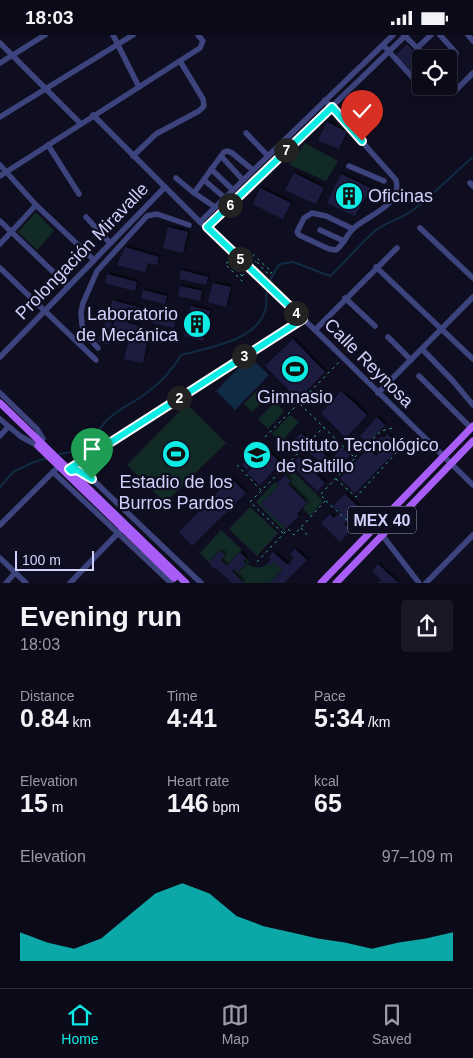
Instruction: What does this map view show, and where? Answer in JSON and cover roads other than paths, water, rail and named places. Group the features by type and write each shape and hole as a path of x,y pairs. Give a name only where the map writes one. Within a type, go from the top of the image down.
{"main road":[{"path":"0,403 43,447"},
{"path":"0,409 59,462 122,529 180,583"},
{"name":"MEX 40","path":"321,583 472,427"},
{"name":"MEX 40","path":"336,583 473,441"},
{"path":"59,462 70,470 122,529 152,549 186,583"}],"street":[{"path":"0,63 45,35"},
{"path":"113,35 139,87"},
{"path":"0,117 133,35"},
{"path":"0,176 200,48 203,41 198,35"},
{"path":"200,222 393,35"},
{"path":"207,227 405,35 417,48 431,35"},
{"path":"440,35 453,50"},
{"path":"468,35 473,41"},
{"path":"0,43 81,124"},
{"path":"383,45 412,77"},
{"path":"133,155 156,134 202,108 204,105 204,99 180,61"},
{"path":"457,89 473,73"},
{"path":"325,100 398,183 388,206 368,217 353,229 340,247 333,251 298,235 297,229 304,218 312,213 326,216 353,229"},
{"name":"Calle Reynosa","path":"93,115 200,222 315,330 473,485"},
{"path":"246,133 268,156"},
{"path":"48,145 79,194"},
{"path":"194,193 221,156 228,151 253,170"},
{"path":"221,156 243,180"},
{"path":"0,165 36,205 94,260"},
{"path":"350,167 384,181"},
{"path":"211,169 233,190"},
{"path":"176,178 215,207"},
{"path":"204,179 225,198"},
{"name":"Prolongación Miravalle","path":"0,357 165,187"},
{"path":"0,244 36,205"},
{"path":"98,347 87,336 82,325 81,313 94,277 101,266 147,216 157,214 189,225"},
{"path":"86,217 110,243"},
{"path":"0,221 68,286"},
{"path":"420,228 473,278"},
{"path":"320,231 344,241"},
{"path":"315,330 397,248"},
{"path":"88,266 94,277"},
{"path":"376,267 473,359"},
{"path":"0,269 96,360"},
{"path":"378,393 473,297"},
{"path":"345,298 375,326"},
{"path":"70,470 303,319"},
{"path":"388,337 411,360"},
{"path":"422,349 473,405"},
{"path":"418,376 472,427"},
{"path":"0,393 37,429 43,439 43,447 27,441 0,419"},
{"path":"0,436 8,427"},
{"path":"0,525 53,472 59,462"},
{"path":"70,470 77,470 92,479 201,583"},
{"path":"53,472 122,529 171,583"},
{"path":"70,583 122,529"},
{"path":"382,535 419,583"},
{"path":"426,583 473,535"},
{"path":"152,549 160,543"},
{"path":"0,558 26,583"},
{"path":"6,583 15,573"}],"water":[{"path":"250,357 269,375 235,410 216,391"}],"waterway":[{"path":"57,455 87,446 106,421 155,386 169,372 181,355 231,341 254,328 266,306 269,283 280,264 293,262 330,276 376,230 413,210 473,157"},
{"path":"0,487 13,472 48,458"}],"place":[{"name":"Oficinas","path":"349,196"},
{"name":"Laboratorio de Mecánica","path":"197,324"},
{"name":"Gimnasio","path":"295,369"},
{"name":"Estadio de los Burros Pardos","path":"176,454"},
{"name":"Instituto Tecnológico de Saltillo","path":"257,455"}]}
